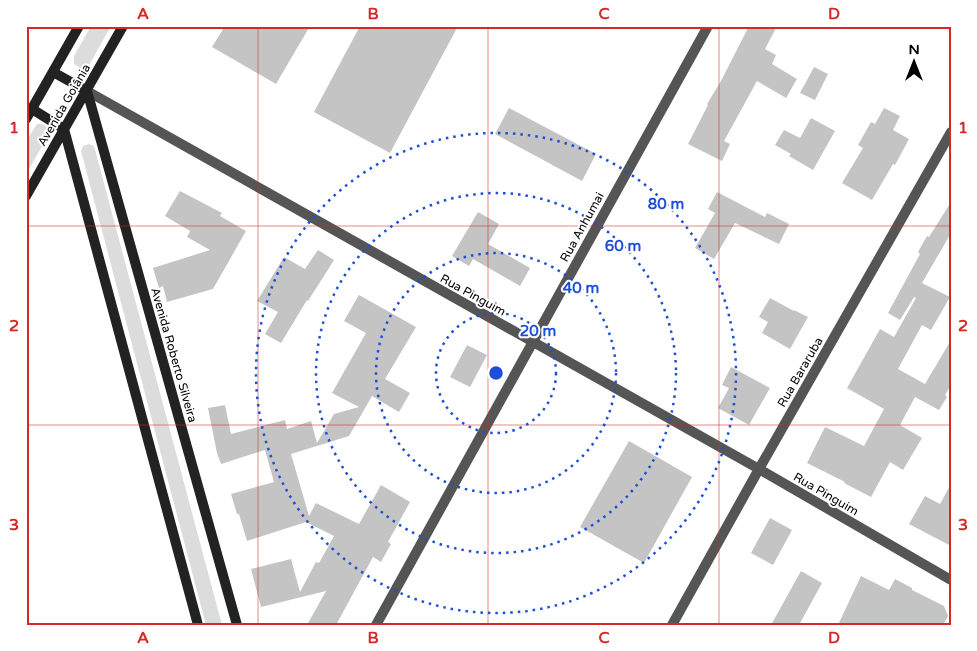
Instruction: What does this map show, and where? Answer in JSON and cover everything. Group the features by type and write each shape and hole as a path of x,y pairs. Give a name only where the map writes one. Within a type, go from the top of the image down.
{"street":[{"name":"Avenida Goiânia","path":"26,119 79,26"},
{"name":"Avenida Goiânia","path":"26,196 123,26"},
{"name":"Rua Anhumai","path":"376,625 708,26"},
{"path":"54,72 87,91"},
{"name":"Rua Pinguim","path":"87,91 758,469 951,580"},
{"name":"Avenida Roberto Silveira","path":"87,91 237,625"},
{"path":"32,109 64,129 198,625"},
{"name":"Rua Bararuba","path":"672,625 758,469 951,132"}],"shaded area":[{"path":"91,26 111,26 88,67 80,68 74,64 74,56"},
{"path":"37,124 46,126 48,136 26,174 26,141"},
{"path":"89,144 94,146 222,625 206,625 81,151 83,146"}],"building":[{"path":"225,26 310,26 276,84 212,47"},
{"path":"360,26 458,26 390,153 314,112"},
{"path":"749,26 777,26 765,49 776,55 772,64 797,79 786,98 757,81 724,141 730,144 722,161 688,144"},
{"path":"814,67 828,74 815,100 800,93"},
{"path":"509,108 596,154 582,181 495,134"},
{"path":"884,108 900,116 893,130 909,139 895,165 893,164 872,200 842,183 863,148 858,145 871,122 875,124"},
{"path":"811,118 835,131 813,170 775,145 784,130 800,138"},
{"path":"180,191 222,213 220,216 246,231 213,289 167,302 163,286 159,288 153,268 210,250 187,237 190,231 165,216"},
{"path":"717,192 765,217 767,213 789,224 779,244 735,223 714,259 695,248 715,213 708,209"},
{"path":"951,202 951,233 922,283 950,297 931,330 922,325 898,369 925,384 951,340 951,385 945,395 947,397 939,410 915,397 900,425 922,438 903,470 890,462 871,497 807,463 825,427 864,446 884,409 847,388 880,329 894,337 916,298 914,297 900,320 888,313 920,254 918,252 927,236 929,237"},
{"path":"478,212 499,224 488,244 530,268 520,286 473,259 469,266 452,256"},
{"path":"318,250 334,260 281,343 265,334 278,312 257,301 284,257 305,269"},
{"path":"359,295 416,327 385,379 410,393 399,412 372,396 349,436 291,454 309,516 316,503 359,524 381,485 410,502 388,542 391,544 381,562 373,557 336,625 307,625 326,591 261,607 251,569 291,559 300,592 316,562 319,563 334,536 306,522 247,541 231,494 274,482 265,450 221,464 208,408 225,405 231,434 285,420 287,429 311,421 317,443 334,414 359,407 332,393 366,333 344,321"},
{"path":"770,298 808,317 790,349 762,333 768,322 759,317"},
{"path":"467,345 487,355 470,387 450,377"},
{"path":"731,367 770,388 749,425 718,408 729,388 722,385"},
{"path":"629,441 692,477 644,563 580,527"},
{"path":"951,484 951,546 909,524 925,496 940,504"},
{"path":"770,518 792,530 773,565 751,553"},
{"path":"801,571 822,583 799,625 771,625"},
{"path":"861,576 889,590 895,579 944,606 948,616 943,625 838,625"}]}
